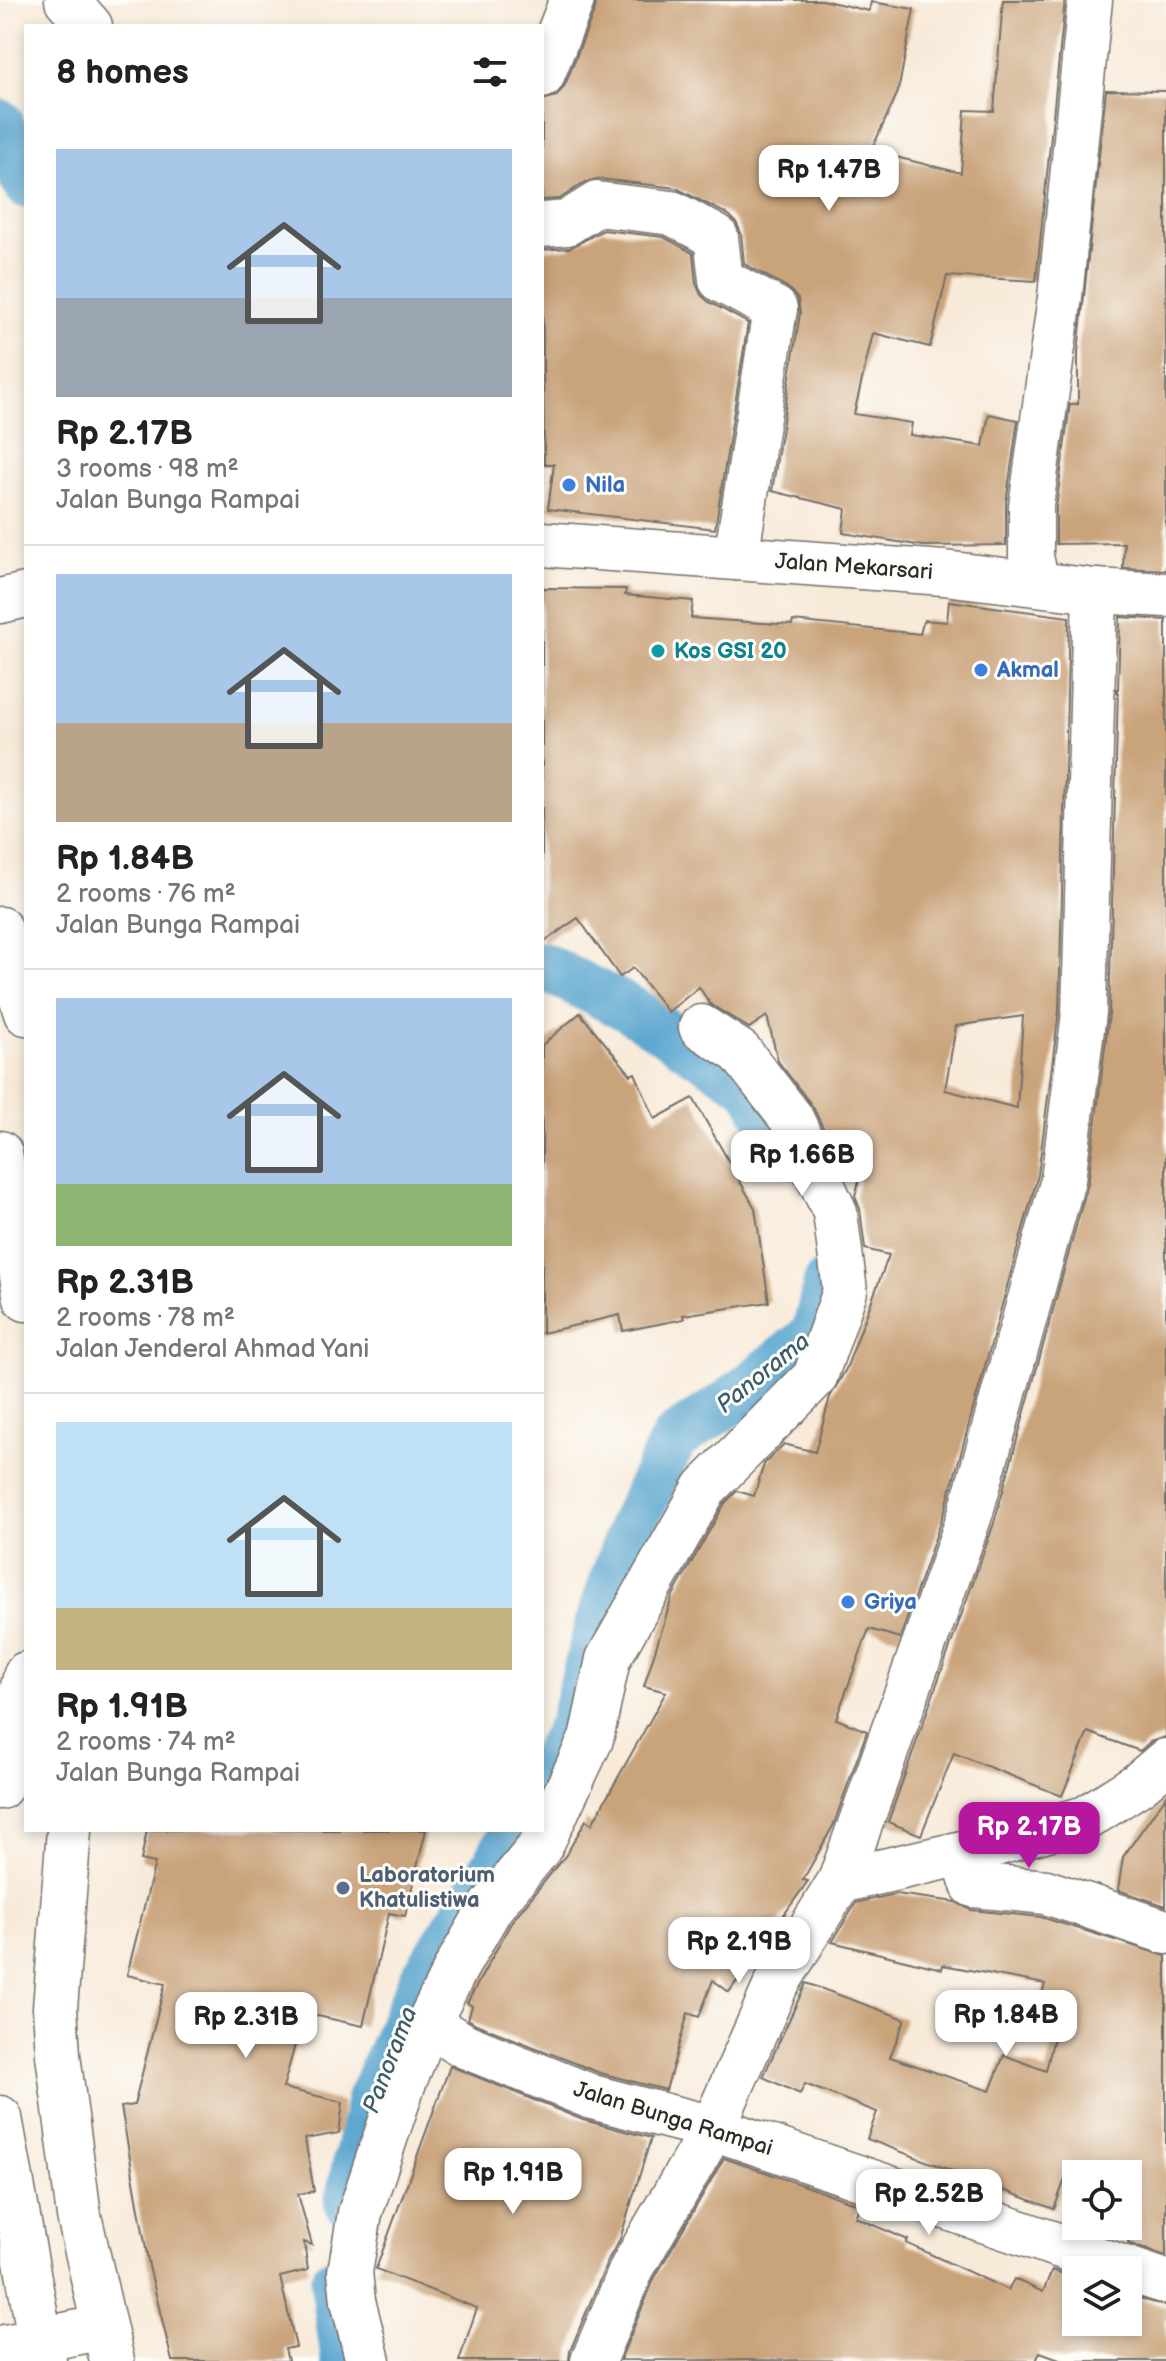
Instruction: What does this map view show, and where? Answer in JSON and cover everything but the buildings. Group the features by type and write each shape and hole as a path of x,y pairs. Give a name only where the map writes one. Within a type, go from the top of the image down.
{"street":[{"path":"67,0 88,24"},
{"path":"544,71 572,0"},
{"path":"1037,583 1031,557 1031,506 1060,297 1090,0"},
{"path":"544,225 567,223 597,204 672,213 716,237 721,280 775,309 736,558"},
{"name":"Jalan Mekarsari","path":"544,544 944,573 1095,591 1166,595"},
{"path":"593,2361 632,2268 713,2128 776,1985 840,1881 970,1515 1063,1180 1084,1013 1095,591"},
{"path":"0,601 24,595"},
{"path":"0,929 24,1007"},
{"path":"368,2361 353,2301 350,2272 360,2213 404,2082 428,2024 491,1907 540,1847 591,1739 608,1659 705,1488 815,1377 845,1291 835,1212 791,1118 740,1052 701,1027"},
{"path":"0,1153 24,1288"},
{"path":"0,1787 24,1683"},
{"path":"840,1881 963,1853 1086,1818 1139,1784 1166,1761"},
{"path":"0,2118 28,2350 108,2344 79,2216 58,2055 55,2008 69,1832"},
{"path":"963,1853 973,1885 1046,1892 1166,1932"},
{"name":"Jalan Bunga Rampai","path":"428,2024 465,2046 592,2097 713,2128 1166,2282"}],"waterway":[{"name":"Panorama","path":"0,123 24,179"},
{"name":"Panorama","path":"544,967 630,1009 752,1087 767,1116"},
{"name":"Panorama","path":"544,1776 572,1726 599,1623 632,1525 674,1439 733,1400 815,1334 827,1283"},
{"name":"Panorama","path":"348,2202 370,2100 421,1983 514,1832"},
{"name":"Panorama","path":"334,2282 345,2361"}],"place":[{"name":"Nila","path":"569,485"},
{"name":"Kos GSI 20","path":"658,651"},
{"name":"Akmal","path":"981,670"},
{"name":"Griya","path":"848,1602"},
{"name":"Laboratorium Khatulistiwa","path":"343,1888"}]}
